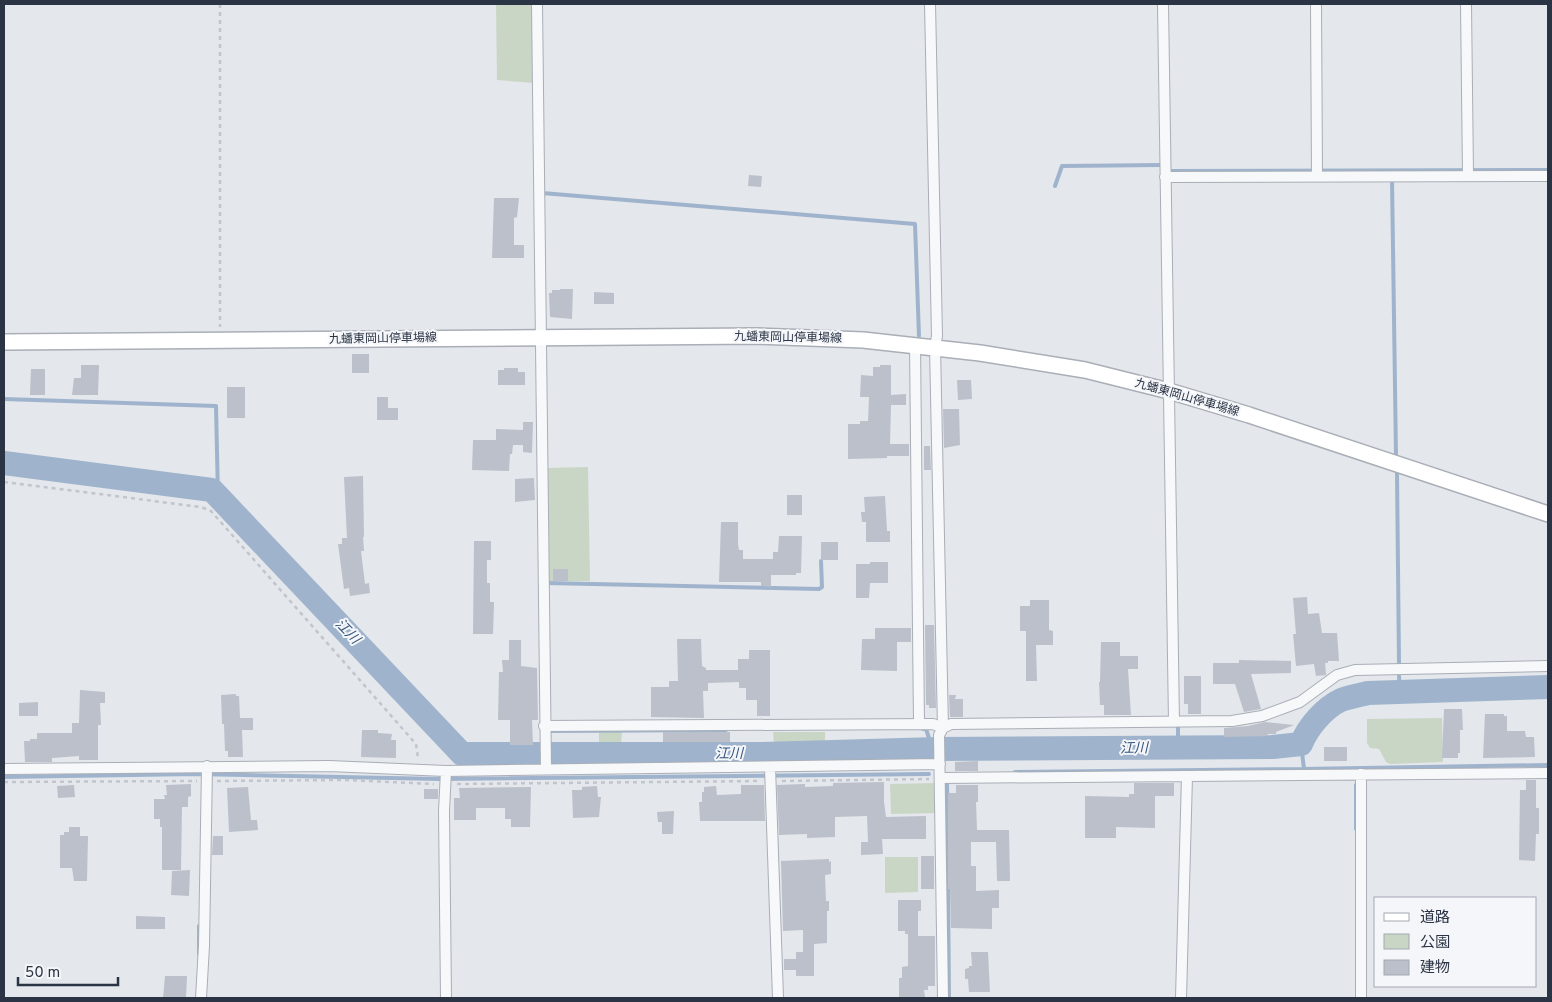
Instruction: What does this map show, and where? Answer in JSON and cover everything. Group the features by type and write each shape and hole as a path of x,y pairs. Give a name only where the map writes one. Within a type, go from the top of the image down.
{"main road":[{"name":"九蟠東岡山停車場線","path":"4,342 811,337 935,347 1085,370 1169,391 1249,415 1548,514"}],"street":[{"path":"537,4 540,338 547,726 544,739 546,769"},
{"path":"930,4 937,336 935,347 943,998"},
{"path":"1164,4 1169,177 1169,391 1174,722"},
{"path":"1316,4 1317,172"},
{"path":"1466,4 1468,172"},
{"path":"1169,177 1317,172 1468,172 1548,176"},
{"path":"915,345 923,724"},
{"path":"941,732 951,724 1232,722 1262,716 1300,702 1337,675 1356,670 1548,666"},
{"path":"547,726 933,724 941,732"},
{"path":"4,769 206,774 329,766 418,769 446,777 546,769 770,772 940,761"},
{"path":"770,772 778,998"},
{"path":"941,778 1548,773"},
{"path":"201,998 206,774"},
{"path":"1361,774 1362,998"},
{"path":"1181,998 1187,776"},
{"path":"446,777 444,811 446,998"}],"path":[{"path":"220,4 220,340"},
{"path":"4,482 201,508 211,511 416,744 418,769"},
{"path":"4,782 206,774"}],"green space":[{"path":"496,4 534,4 534,83 497,80"},
{"path":"588,467 590,581 549,581 548,468"},
{"path":"1442,718 1443,762 1390,764 1386,762 1379,749 1370,748 1367,743 1367,719"},
{"path":"599,732 622,732 621,744 599,744"},
{"path":"773,732 825,732 825,743 774,743"},
{"path":"935,783 935,813 891,814 890,784"},
{"path":"885,857 918,857 918,892 885,893"}],"building":[{"path":"749,175 762,176 761,187 748,186"},
{"path":"494,198 519,198 517,217 514,218 514,245 524,245 524,258 492,258"},
{"path":"573,289 572,319 550,317 549,293 552,293 552,290"},
{"path":"594,292 614,293 614,304 594,304"},
{"path":"352,354 369,354 369,373 352,373"},
{"path":"81,365 99,365 98,395 72,395 74,378 81,378"},
{"path":"880,365 891,365 891,395 906,394 906,405 891,405 890,444 909,444 909,456 848,459 848,424 860,424 860,421 868,421 869,397 860,397 861,375 873,376 873,367 880,367"},
{"path":"504,368 518,368 518,372 525,372 525,385 498,385 498,370 504,370"},
{"path":"31,369 45,369 45,395 30,395"},
{"path":"957,380 971,380 972,399 958,400"},
{"path":"227,387 245,387 245,418 227,418"},
{"path":"377,397 388,397 388,408 398,408 398,420 377,420"},
{"path":"943,409 959,409 960,445 944,448"},
{"path":"523,422 533,422 532,453 523,452 523,445 513,445 512,454 510,454 509,471 472,470 473,440 496,440 496,429 523,430"},
{"path":"924,446 930,446 931,470 924,470"},
{"path":"363,476 364,551 361,551 365,584 369,583 370,593 350,596 349,588 344,589 338,544 342,544 342,538 347,538 344,477"},
{"path":"534,478 535,500 515,502 515,479"},
{"path":"787,495 802,495 802,515 787,515"},
{"path":"885,496 887,531 890,531 890,542 866,542 866,522 862,522 861,512 865,512 864,497"},
{"path":"721,522 738,522 738,544 739,550 743,550 743,559 773,559 773,552 778,552 779,536 802,536 801,573 796,573 796,575 771,575 771,587 761,586 761,582 719,582"},
{"path":"474,541 491,541 491,560 487,560 487,583 490,583 490,602 494,602 493,634 473,634"},
{"path":"821,542 838,542 838,560 821,560"},
{"path":"870,562 888,562 888,583 870,583 869,598 856,598 856,564 870,564"},
{"path":"553,569 568,569 568,581 553,581"},
{"path":"1307,597 1308,614 1319,613 1322,633 1337,633 1339,661 1328,661 1328,663 1325,663 1326,675 1316,676 1314,664 1296,666 1293,634 1296,634 1293,598"},
{"path":"1030,600 1049,600 1049,630 1053,631 1053,645 1036,645 1037,681 1026,681 1026,631 1020,631 1020,606 1030,606"},
{"path":"925,625 934,625 936,708 929,708 929,705 926,705"},
{"path":"875,628 911,628 911,642 897,642 897,671 861,670 862,639 875,639"},
{"path":"677,639 701,639 702,666 706,670 738,670 738,659 749,659 749,650 770,650 770,716 757,716 757,700 746,700 746,688 739,688 739,682 708,683 708,691 703,691 704,718 651,717 651,687 669,687 669,681 678,681"},
{"path":"509,640 521,640 521,666 537,668 538,720 532,720 533,745 510,745 510,720 498,720 499,672 503,672 502,660 509,660"},
{"path":"1101,642 1120,642 1120,656 1138,656 1138,669 1128,669 1131,715 1104,715 1104,705 1100,705 1099,682"},
{"path":"1239,660 1291,661 1291,673 1251,674 1261,709 1244,712 1235,684 1213,684 1213,663 1239,663"},
{"path":"1184,676 1201,676 1201,714 1188,714 1188,704 1184,704"},
{"path":"80,690 105,692 105,703 100,703 101,725 98,725 98,760 79,760 79,756 52,758 52,762 25,762 24,741 37,739 37,733 72,733 72,723 79,723"},
{"path":"236,694 236,696 239,696 240,718 253,718 253,730 242,730 243,757 228,757 228,751 225,751 221,695"},
{"path":"949,695 956,695 955,699 963,699 963,717 950,717"},
{"path":"38,702 38,716 19,716 19,703"},
{"path":"1444,709 1462,709 1463,730 1460,730 1460,753 1458,753 1458,758 1442,758"},
{"path":"1485,714 1504,714 1504,716 1507,716 1507,731 1525,731 1526,737 1534,737 1535,757 1483,758"},
{"path":"1265,722 1294,725 1276,732 1276,734 1268,734 1268,736 1224,737 1224,728"},
{"path":"362,730 378,730 378,733 392,734 391,740 396,740 396,758 361,757"},
{"path":"663,732 730,732 730,742 663,742"},
{"path":"1324,747 1347,747 1347,761 1324,761"},
{"path":"978,761 978,771 955,771 955,762"},
{"path":"1526,780 1536,780 1536,808 1539,808 1539,834 1536,834 1535,861 1519,860 1520,790 1526,790"},
{"path":"884,782 886,817 926,816 926,839 882,839 883,854 861,855 861,842 868,842 867,816 835,817 835,837 807,838 807,834 779,835 777,785 805,784 805,787 833,786 833,783"},
{"path":"1134,783 1174,783 1174,796 1155,796 1155,828 1116,827 1116,838 1085,838 1085,796 1129,797 1129,794 1134,794"},
{"path":"191,784 191,796 188,797 188,807 182,807 181,870 162,870 162,827 160,827 160,819 154,819 154,799 165,799 164,795 167,795 166,785"},
{"path":"74,785 75,797 58,798 57,786"},
{"path":"741,785 764,785 765,821 700,821 699,802 702,802 704,787 716,786 717,795 741,794"},
{"path":"956,785 978,785 978,802 976,802 977,830 1009,830 1010,881 997,881 996,842 971,842 971,866 976,866 976,891 999,890 999,908 992,908 992,929 951,928 950,889 948,889 948,793 956,793"},
{"path":"597,786 598,797 601,797 599,817 573,818 572,790 582,790 582,787"},
{"path":"248,787 251,820 257,820 258,830 229,832 227,788"},
{"path":"531,787 530,827 511,827 511,819 505,819 505,808 476,808 476,820 454,820 454,798 460,798 459,788"},
{"path":"424,789 438,789 438,799 424,799"},
{"path":"674,811 673,834 662,834 662,822 658,822 657,812"},
{"path":"69,827 80,827 80,836 88,836 87,881 74,881 72,868 60,868 60,835 64,835 64,832 69,832"},
{"path":"213,836 223,836 223,855 212,855"},
{"path":"921,856 934,856 934,889 921,889"},
{"path":"829,859 829,862 831,861 831,874 825,875 826,901 829,901 829,911 827,911 827,943 814,944 814,976 796,976 796,970 784,970 784,959 796,959 796,952 803,952 803,930 783,931 781,861"},
{"path":"190,870 189,896 171,895 172,871"},
{"path":"898,900 921,900 921,911 918,911 918,936 935,936 935,986 928,986 928,990 924,990 925,998 899,998 899,978 902,978 902,967 908,966 908,934 905,934 905,931 898,931"},
{"path":"136,916 165,917 165,929 136,929"},
{"path":"971,952 988,952 990,992 969,992 968,979 965,979 965,969 972,966"},
{"path":"165,976 187,976 186,998 163,998"}],"waterway":[{"path":"1055,186 1062,166 1161,165"},
{"path":"1170,171 1548,170"},
{"path":"1392,179 1396,456"},
{"path":"542,193 915,224 919,336"},
{"path":"4,399 216,406 218,497"},
{"name":"江川","path":"4,463 212,490 462,754 762,754 937,749 1273,747 1301,744 1312,725 1335,703 1368,693 1548,687"},
{"path":"1397,473 1399,663"},
{"path":"547,583 819,589 822,587 821,561"},
{"path":"1399,676 1400,692"},
{"path":"1178,727 1178,749"},
{"path":"923,729 926,729 933,750"},
{"path":"548,731 726,730"},
{"path":"1301,744 1304,769 1548,765"},
{"path":"1015,772 1304,769"},
{"path":"4,777 195,774 440,779 929,774"},
{"path":"947,782 949,998"},
{"path":"1356,785 1356,829"},
{"path":"199,926 199,954"}]}
